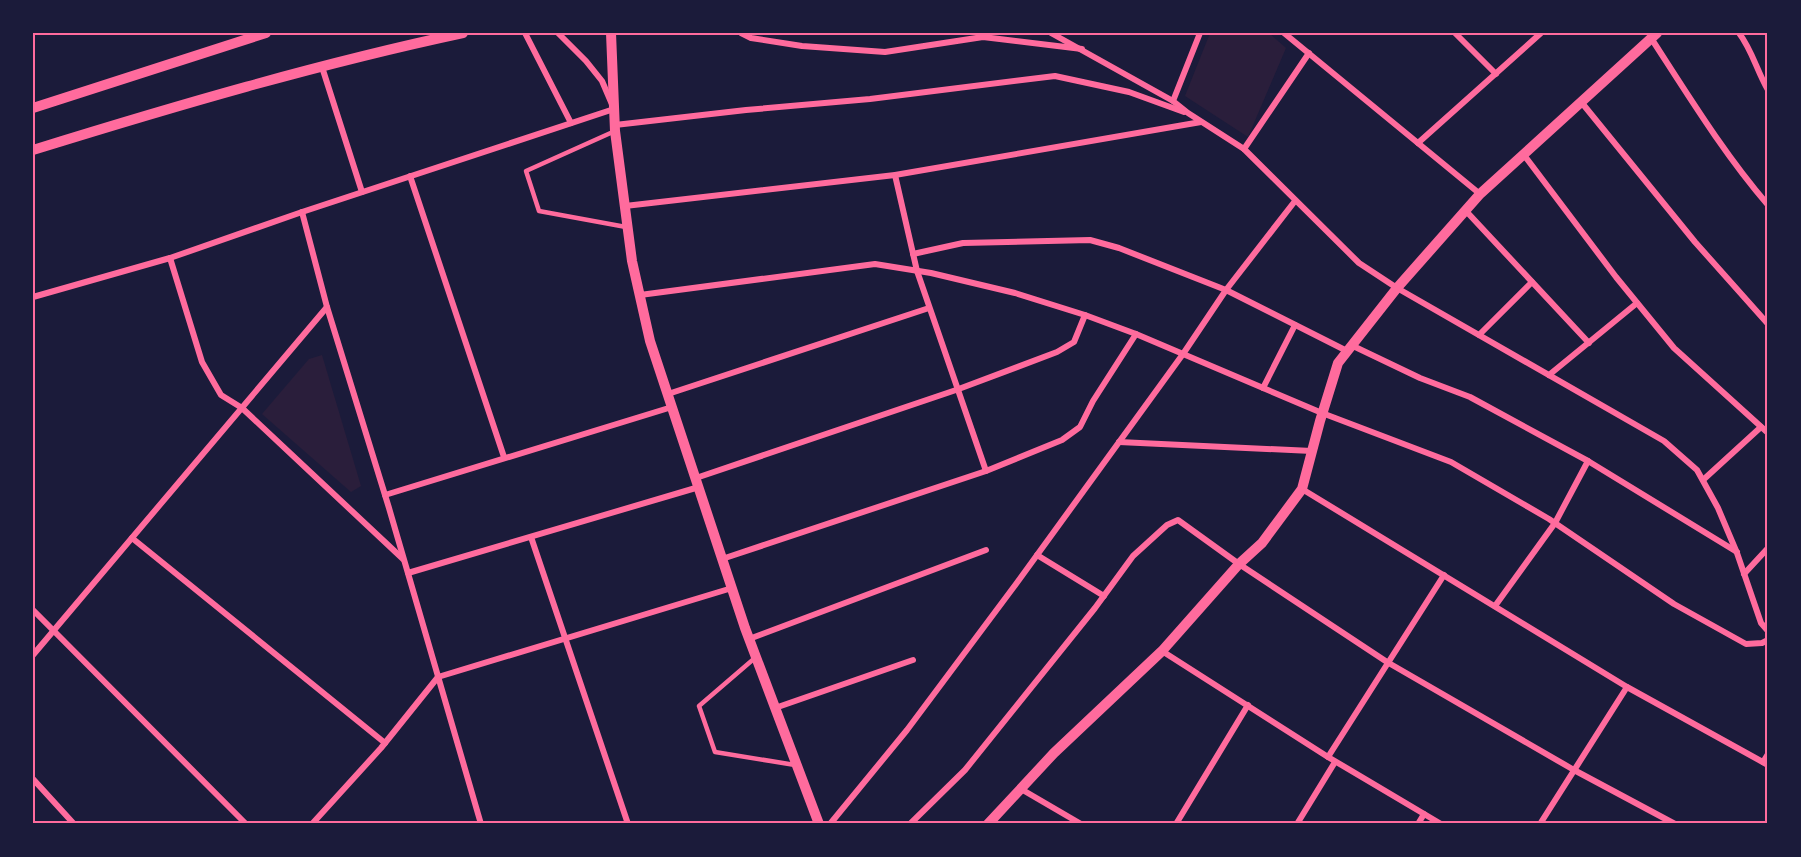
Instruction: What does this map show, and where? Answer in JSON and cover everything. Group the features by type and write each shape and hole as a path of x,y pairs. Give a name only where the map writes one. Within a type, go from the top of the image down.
{"street":[{"path":"33,108 266,33"},
{"path":"33,150 130,120 388,49 464,33"},
{"path":"525,33 571,123"},
{"path":"558,33 602,81 614,109"},
{"path":"611,33 615,128 632,261 651,341 749,639 819,824"},
{"path":"741,33 751,38 802,46 885,52 982,37 1082,49"},
{"path":"1051,33 1173,101 1244,149 1359,263 1396,288 1664,441 1697,470 1703,480 1737,553 1761,623 1768,631"},
{"path":"1173,101 1200,33"},
{"path":"1284,33 1480,194"},
{"path":"1455,33 1496,74"},
{"path":"1418,143 1541,33"},
{"path":"1739,33 1748,44 1768,90"},
{"path":"988,824 1054,753 1162,651 1239,564 1262,543 1302,489 1338,363 1396,288 1480,194 1654,36 1708,125 1754,189 1768,204"},
{"path":"1244,149 1309,53"},
{"path":"322,67 362,192"},
{"path":"615,128 746,110 870,99 1055,76 1129,92 1188,113"},
{"path":"1582,103 1695,242 1768,324"},
{"path":"33,297 170,258 614,109"},
{"path":"625,206 895,175 1201,122"},
{"path":"1524,155 1674,348 1768,433"},
{"path":"895,175 917,271 956,390 986,471"},
{"path":"410,176 504,457"},
{"path":"830,824 908,730 1183,354 1226,290 1295,201"},
{"path":"1466,211 1589,343"},
{"path":"302,212 327,307 385,495 480,824"},
{"path":"913,254 963,243 1090,240 1119,248 1226,290 1295,325 1470,397 1588,461 1737,553"},
{"path":"170,258 202,362 221,395 242,408 404,560"},
{"path":"640,295 875,264 931,273 1015,293 1136,334 1322,413 1451,462 1555,523 1684,610 1746,644 1761,644 1768,640"},
{"path":"1479,335 1532,282"},
{"path":"1549,375 1637,303"},
{"path":"33,655 327,307"},
{"path":"668,394 929,308"},
{"path":"408,573 531,537 697,483 1057,352 1074,342 1085,315"},
{"path":"1263,388 1295,325"},
{"path":"722,559 986,471 1062,440 1080,427 1093,401 1136,334"},
{"path":"385,495 672,407"},
{"path":"1703,480 1761,427"},
{"path":"1119,442 1312,451"},
{"path":"1495,606 1555,523 1588,461"},
{"path":"1302,489 1627,687 1766,763 1768,754"},
{"path":"910,824 965,770 1104,596 1132,556 1167,525 1178,520 1239,564 1387,662 1574,770 1675,824"},
{"path":"531,537 628,824"},
{"path":"132,538 385,743"},
{"path":"1744,574 1768,548"},
{"path":"749,639 986,550"},
{"path":"1037,555 1104,596"},
{"path":"1328,758 1444,575"},
{"path":"312,824 385,743 438,677 732,588"},
{"path":"33,610 246,824"},
{"path":"1162,651 1328,758 1441,824"},
{"path":"775,708 913,660"},
{"path":"1540,824 1627,687"},
{"path":"1176,824 1248,705"},
{"path":"1297,824 1335,762"},
{"path":"33,779 74,824"},
{"path":"1021,789 1081,824"},
{"path":"1418,824 1424,814"}],"lane":[{"path":"615,128 526,171 539,211 628,228"},
{"path":"756,657 699,706 715,752 797,765"}],"shaded area":[{"path":"1210,33 1269,33 1286,48 1248,137 1185,96"},
{"path":"322,355 361,486 351,492 262,414 309,359"}]}
